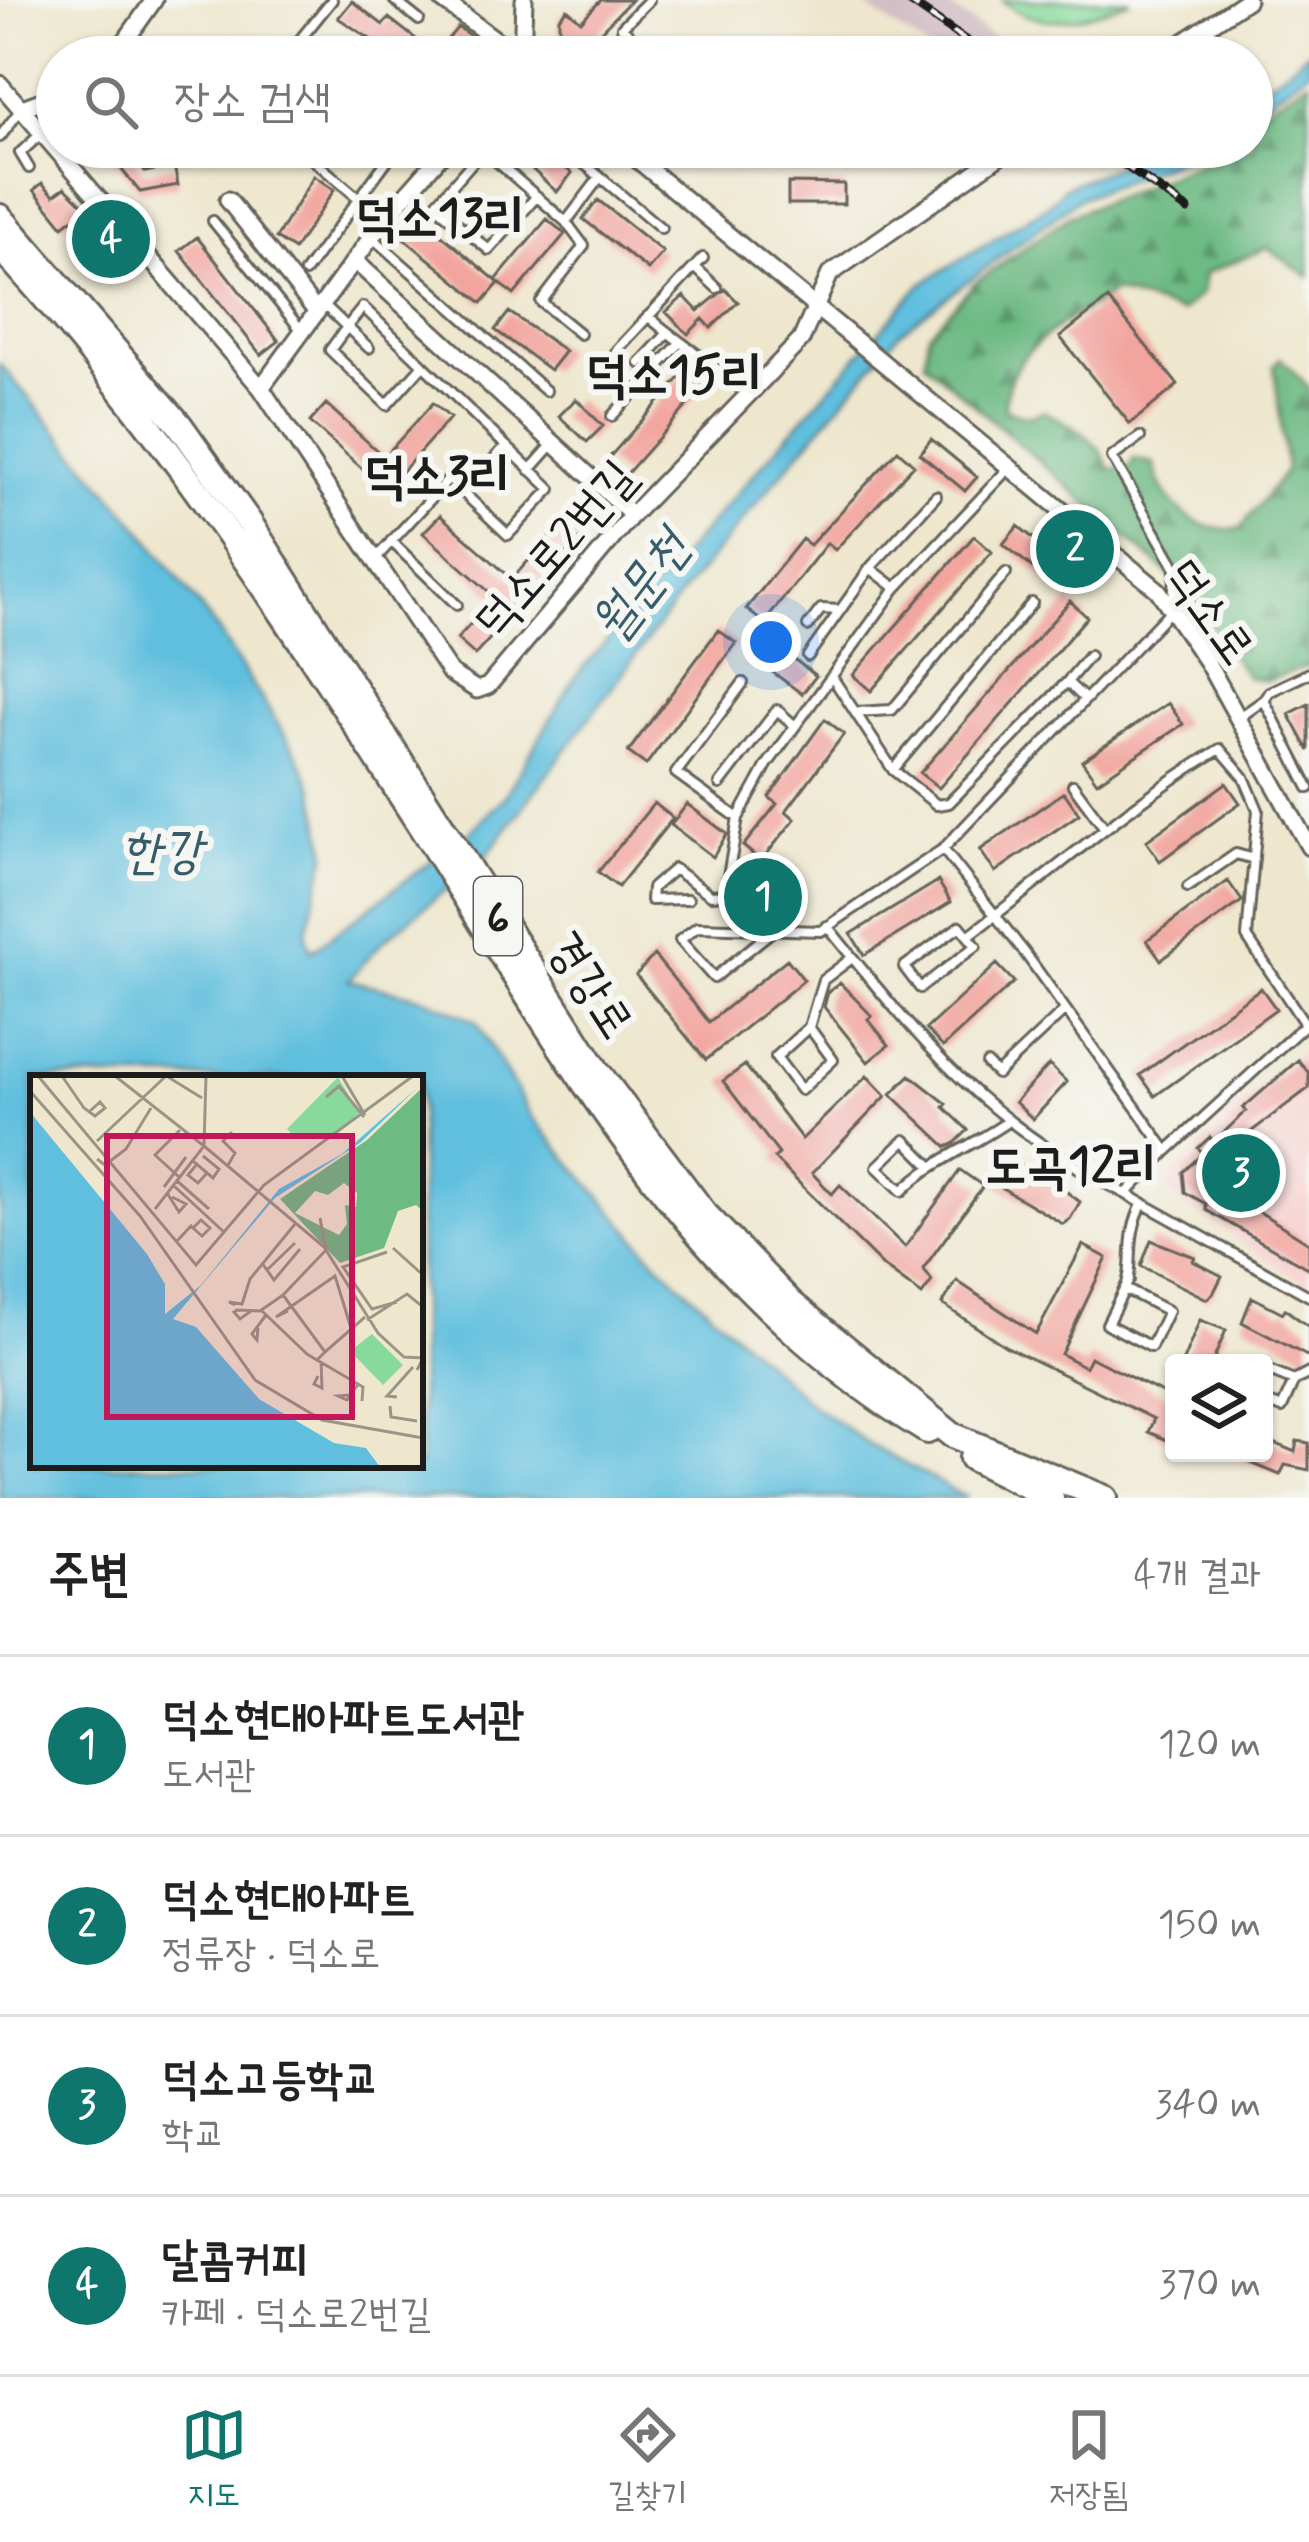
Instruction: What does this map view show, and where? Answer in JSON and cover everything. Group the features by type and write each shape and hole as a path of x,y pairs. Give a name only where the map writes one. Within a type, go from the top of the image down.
{"main road":[{"name":"경강로","path":"0,217 166,408 249,522 597,1071 704,1213 791,1303 952,1435 1105,1498"},
{"name":"경강로","path":"0,247 129,396 242,548 626,1150 764,1306 869,1396 1051,1498"}],"street":[{"path":"129,36 154,0"},
{"path":"442,0 492,36"},
{"path":"521,36 524,0"},
{"path":"1193,36 1247,0"},
{"name":"덕소로2번길","path":"0,84 36,124"},
{"path":"22,108 36,103"},
{"name":"덕소로2번길","path":"74,168 261,388 450,673 478,690 488,686 632,514 801,340 814,302 842,261 981,168"},
{"path":"261,388 384,220 430,168"},
{"path":"645,168 814,302"},
{"path":"228,200 319,307"},
{"path":"355,261 632,514"},
{"name":"덕소로","path":"814,302 1007,470 1158,590 1238,718 1309,847"}],"lane":[{"path":"305,36 332,0"},
{"path":"394,0 419,20"},
{"path":"630,36 622,27 649,0"},
{"path":"0,137 22,108"},
{"path":"29,168 20,153 36,138"},
{"path":"323,168 384,220"},
{"path":"305,272 379,168"},
{"path":"465,168 435,205 489,250 537,196"},
{"path":"504,168 566,222 584,246 542,302 580,334"},
{"path":"589,168 661,228"},
{"path":"566,222 600,177"},
{"path":"213,221 302,332"},
{"path":"372,237 546,391"},
{"path":"616,351 703,258"},
{"path":"695,267 717,288"},
{"path":"319,307 369,348"},
{"path":"375,559 449,479 508,535 551,489 530,470 506,446 423,365 363,307 330,350 387,405 423,365"},
{"path":"648,316 679,344 713,361 745,393"},
{"path":"640,363 668,334"},
{"path":"612,416 679,344"},
{"path":"771,932 714,978 680,940 697,927 771,932 827,926 943,849 1172,609 1176,568 1112,457 1140,437"},
{"path":"530,470 554,444"},
{"path":"464,493 506,446"},
{"path":"688,899 651,900 652,888 674,869 711,895 725,895 738,818 795,726 896,588 1007,470"},
{"path":"808,656 871,568 936,496"},
{"path":"391,541 457,605"},
{"path":"871,568 896,588"},
{"path":"855,712 892,710 1006,573"},
{"path":"893,770 1032,603"},
{"path":"808,626 820,609 842,610"},
{"path":"832,677 893,770 937,806 949,803 1089,656"},
{"path":"1238,718 1269,692 1309,673"},
{"path":"1067,682 1084,699"},
{"path":"738,818 676,773 742,683"},
{"path":"1264,700 1309,788"},
{"path":"720,784 777,710 795,726"},
{"path":"968,936 1104,827 1220,749 1244,777 1258,810 1247,937 1307,1023 1167,1151 1126,1195"},
{"path":"1073,785 1104,827"},
{"path":"943,849 996,914 1167,1151"},
{"path":"1188,887 1236,854 1254,859"},
{"path":"827,926 932,1055 1007,1122 1069,1166 1309,1296"},
{"path":"960,926 968,936 976,946 920,988 904,967 960,926"},
{"path":"809,1027 833,1060 801,1090 776,1057 809,1027 823,980 852,958"},
{"path":"987,1064 997,1074 1065,1010"},
{"path":"929,1164 905,1140 877,1167 902,1191 929,1164 956,1158 1007,1122"},
{"path":"1129,1280 1107,1324 1151,1347 1168,1311 1125,1289 1129,1280 1130,1227 1143,1203"},
{"path":"1273,1373 1294,1381"},
{"path":"1273,1404 1282,1408 1294,1381 1309,1373"}],"shaded area":[{"path":"856,0 940,0 991,36 908,36"},
{"path":"1309,1044 1309,1286 1177,1200 1164,1184 1239,1106"}],"green space":[{"path":"1002,0 1131,0 1081,17 1048,20 1016,11"},
{"path":"1309,80 1309,277 1267,248 1204,274 1201,294 1181,312 1114,292 1059,326 1027,354 1007,389 1005,410 1028,416 1044,411 1064,422 1091,440 1110,469 1130,467 1134,459 1154,463 1164,491 1184,514 1210,527 1241,528 1286,470 1274,366 1280,358 1309,387 1309,666 1267,681 1247,677 1187,590 925,362 928,334 975,283 1069,216 1189,168 1273,168 1273,103"}],"water":[{"path":"1309,51 1309,70 1273,96 1273,79"},
{"name":"한강","path":"1111,168 1157,168 1078,199 901,331 683,592 486,857 383,941 349,980 424,998 476,1021 531,1116 657,1262 811,1404 865,1442 967,1498 0,1498 0,364 144,533 217,629 297,754 314,789 327,853 306,934 311,951 469,833 505,796 576,676 921,284 1047,206 1065,187"}],"building":[{"path":"601,0 631,0 598,36 559,33 559,18 567,9 581,21"},
{"path":"352,1 383,25 389,18 412,36 366,36 338,18"},
{"path":"120,168 145,172 174,168 178,185 140,192"},
{"path":"531,168 566,168 572,173 557,192"},
{"path":"314,176 334,190 294,250 276,238"},
{"path":"42,183 54,195 65,187 92,213 77,225 72,219 63,226 34,190"},
{"path":"788,183 844,184 844,204 788,204"},
{"path":"598,200 663,252 648,270 583,219"},
{"path":"419,216 499,283 482,303 401,236"},
{"path":"547,219 565,234 514,295 496,280"},
{"path":"197,237 279,341 261,355 179,251"},
{"path":"725,289 738,302 711,328 703,319 688,334 666,312 684,296 698,311"},
{"path":"1108,299 1178,385 1130,424 1060,337"},
{"path":"509,312 565,351 550,370 495,330"},
{"path":"693,363 711,379 624,477 606,461"},
{"path":"576,399 603,426 587,442 559,416"},
{"path":"433,403 450,418 386,490 310,422 326,404 384,457"},
{"path":"931,439 977,477 965,491 920,454"},
{"path":"898,450 914,465 835,550 827,543 764,623 746,609 802,539 810,545"},
{"path":"571,513 589,529 475,655 457,639 495,597 423,533 440,515 512,579"},
{"path":"1018,526 1078,574 1063,592 1003,544"},
{"path":"974,536 992,552 871,691 853,675"},
{"path":"1070,601 1087,617 939,788 920,773"},
{"path":"718,630 736,643 646,765 628,752"},
{"path":"769,640 816,676 802,694 755,659"},
{"path":"1168,703 1183,724 1097,782 1082,761"},
{"path":"1309,704 1309,751 1289,714"},
{"path":"825,719 844,734 786,811 795,819 761,861 743,846 777,804 769,797"},
{"path":"1226,783 1240,803 1160,861 1146,841"},
{"path":"1064,792 1079,814 995,872 980,850"},
{"path":"654,803 673,818 618,887 598,872"},
{"path":"687,804 727,834 713,857 671,825"},
{"path":"938,881 951,902 864,955 851,934"},
{"path":"1228,881 1242,901 1161,960 1147,940"},
{"path":"654,955 709,1022 787,959 804,980 706,1060 636,975"},
{"path":"997,964 1014,982 943,1047 926,1029"},
{"path":"840,983 872,1016 868,1019 889,1045 868,1062 824,1007 828,992"},
{"path":"1261,988 1276,1009 1155,1096 1140,1075"},
{"path":"1298,1060 1309,1073 1309,1088 1248,1134 1268,1165 1258,1211 1309,1243 1309,1269 1206,1210 1206,1204 1185,1192 1183,1172 1203,1153 1198,1148 1210,1137 1214,1142 1246,1111 1243,1108"},
{"path":"745,1065 802,1139 867,1076 886,1096 812,1173 832,1194 840,1185 905,1247 960,1170 983,1186 923,1269 932,1281 922,1295 884,1267 774,1158 779,1154 723,1081"},
{"path":"1049,1065 1067,1082 1033,1119 1015,1102"},
{"path":"910,1075 947,1104 944,1107 968,1130 954,1144 947,1147 891,1094"},
{"path":"1011,1161 1041,1179 1043,1174 1080,1202 1070,1219 1063,1224 997,1185"},
{"path":"1151,1240 1195,1257 1193,1261 1222,1276 1213,1294 1207,1299 1141,1266"},
{"path":"1083,1245 1107,1258 1061,1354 1085,1367 1090,1357 1165,1394 1165,1439 1148,1432 1154,1419 1005,1346 942,1304 957,1281 1036,1334"},
{"path":"1252,1297 1283,1313 1285,1309 1309,1327 1309,1357 1242,1322"},
{"path":"1200,1320 1226,1330 1216,1354 1186,1354"},
{"path":"1297,1441 1309,1443 1309,1470 1285,1465 1280,1475 1249,1462 1273,1462 1273,1443 1295,1452"}],"railway":[{"path":"907,0 959,36"},
{"path":"1129,168 1188,210"}],"place":[{"name":"달콤커피","path":"111,239"},
{"name":"덕소현대아파트","path":"1075,549"},
{"name":"덕소현대아파트도서관","path":"763,897"},
{"name":"덕소고등학교","path":"1241,1173"}],"district":[{"name":"덕소13리","path":"440,216"},
{"name":"덕소15리","path":"674,373"},
{"name":"덕소3리","path":"437,474"},
{"name":"도곡12리","path":"1071,1164"}],"water label":[{"name":"월문천","path":"639,585"}]}
